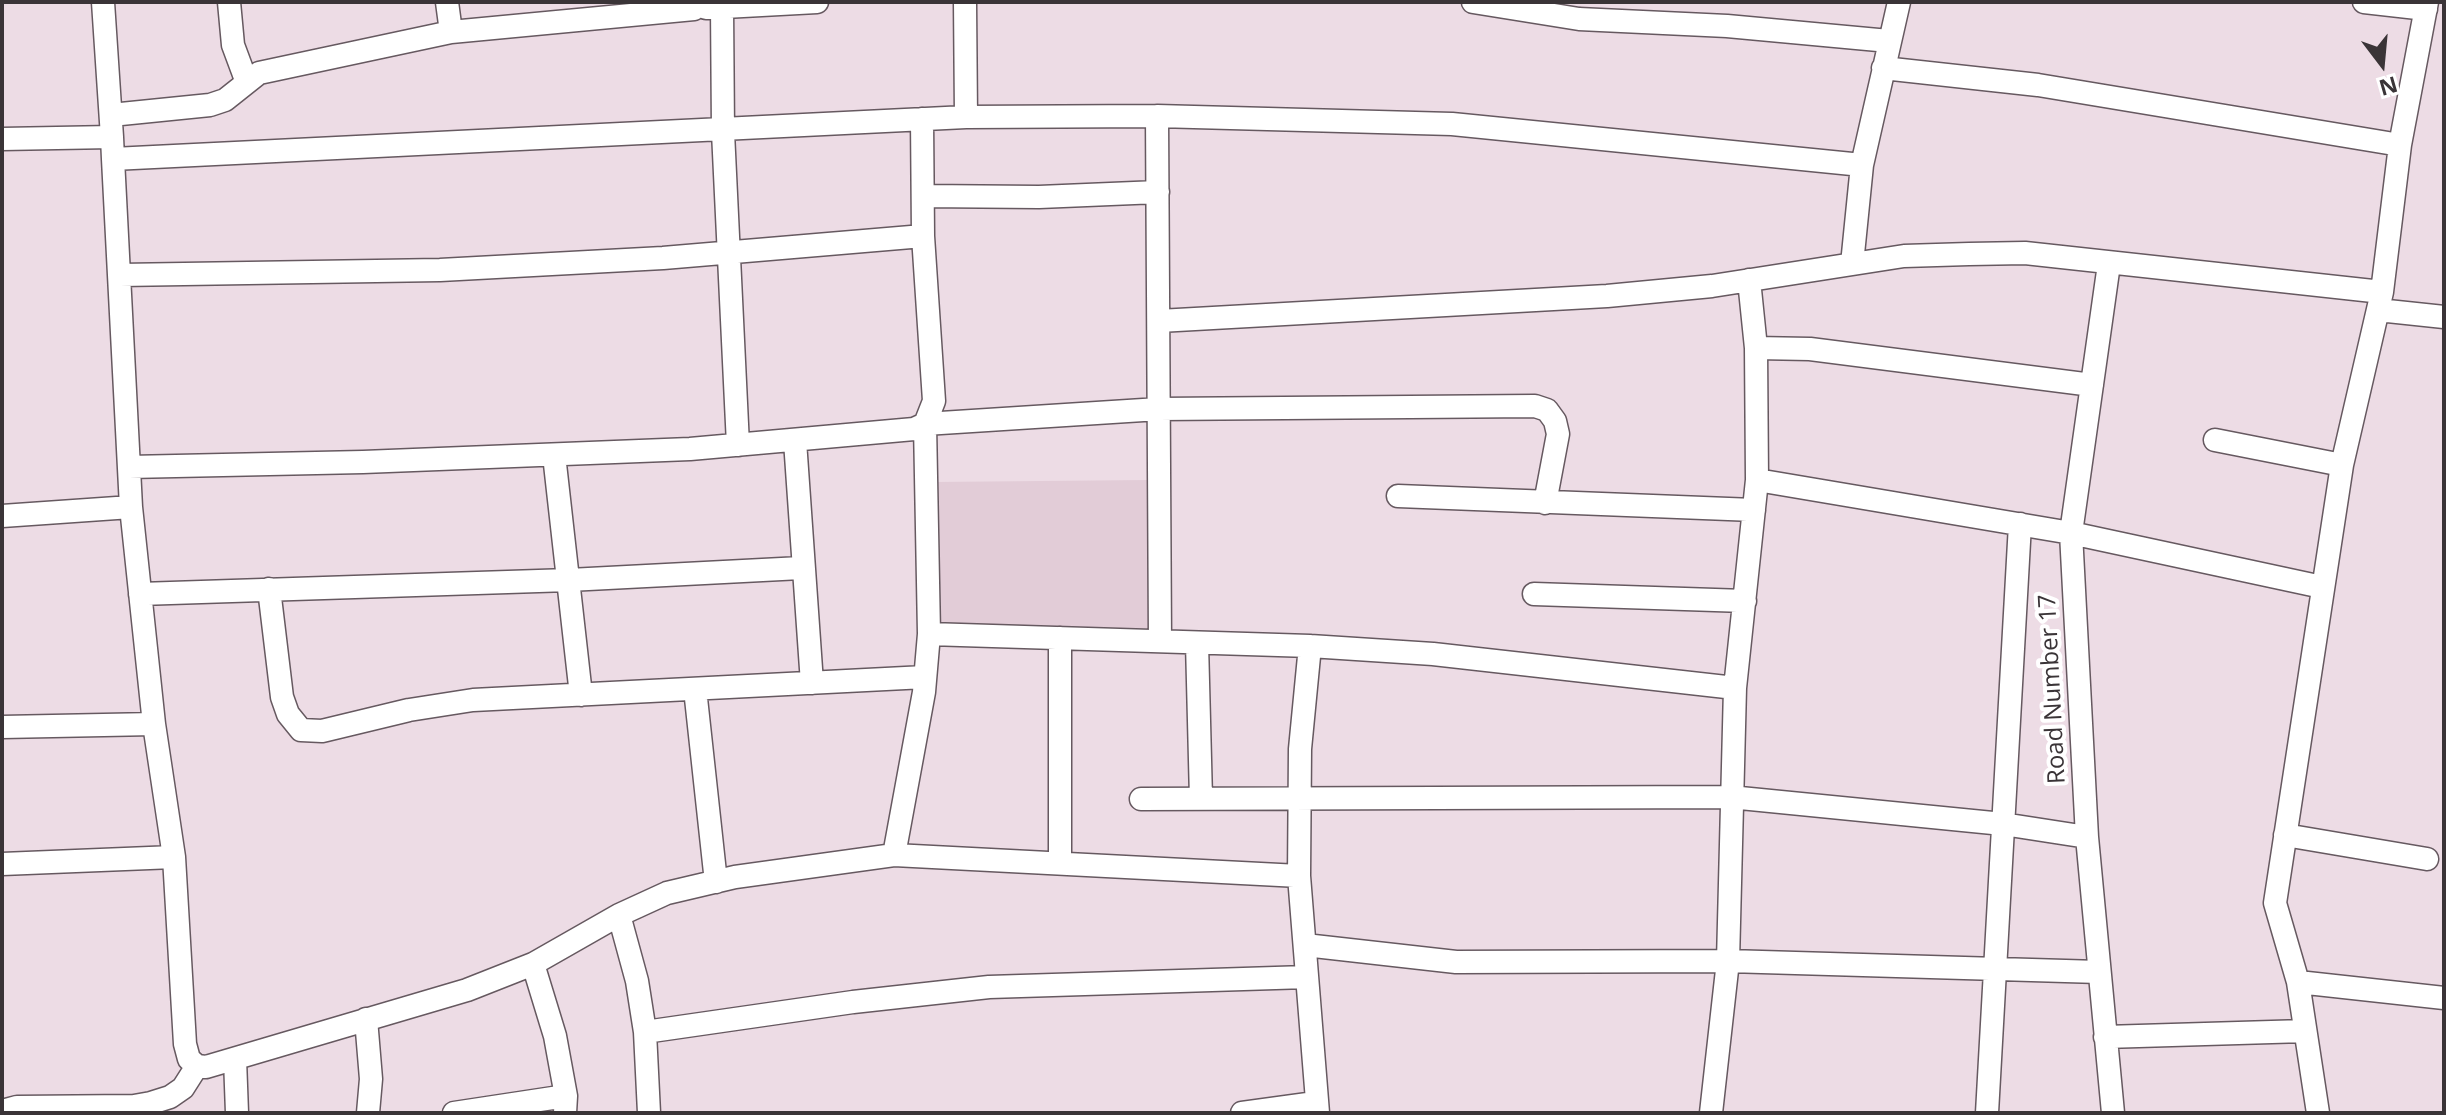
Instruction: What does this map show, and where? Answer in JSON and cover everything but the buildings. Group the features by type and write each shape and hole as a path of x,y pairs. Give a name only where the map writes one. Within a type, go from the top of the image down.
{"street":[{"path":"103,2 131,507 154,724 174,857 185,1044 189,1059 197,1066 206,1067 235,1059 467,990 533,964 619,915 667,893 821,863 894,855 1299,876"},
{"path":"229,2 235,54 246,80"},
{"path":"447,2 451,32"},
{"path":"2,139 111,126 210,105 237,92 246,80 259,73 451,32 694,6 817,2"},
{"path":"965,2 966,117"},
{"path":"1473,2 1534,7 1579,19 1727,26 1889,41"},
{"path":"1852,264 1862,165 1899,2"},
{"path":"2318,1113 2298,982 2275,903 2342,465 2380,301 2400,145 2427,6 2364,2"},
{"path":"722,7 724,129 738,445"},
{"path":"1883,68 2038,85 2400,145"},
{"path":"113,159 966,117 1157,116 1452,124 1862,165"},
{"path":"1157,116 1160,641"},
{"path":"894,855 925,677 929,634 925,424 934,401 923,236 922,119"},
{"path":"923,196 1158,192"},
{"path":"120,275 440,270 730,252 923,236"},
{"path":"1159,321 1607,296 1749,280 1904,256 2025,253 2380,301 2444,317"},
{"name":"Road Number 17","path":"2109,264 2071,533 2087,837 2113,1113"},
{"path":"1711,1113 1728,961 1735,688 1757,480 1756,348 1749,280"},
{"path":"1756,348 1810,349 2092,385"},
{"path":"129,467 554,455 738,445 901,432 925,424 1159,409 1535,406 1547,410 1555,421 1558,434 1545,503"},
{"path":"2215,440 2342,465"},
{"path":"795,441 801,568 812,683"},
{"path":"554,455 581,695"},
{"path":"1757,480 2071,533 2322,587"},
{"path":"1398,496 1754,510"},
{"path":"2,516 131,507"},
{"path":"1987,1113 2020,524"},
{"path":"140,594 569,580 801,568"},
{"path":"269,589 282,697 288,714 301,730 322,731 473,700 925,677"},
{"path":"1534,594 1745,601"},
{"path":"929,634 1310,646 1433,654 1735,688"},
{"path":"1060,638 1060,863"},
{"path":"1197,643 1201,799"},
{"path":"1242,1113 1316,1108 1299,876 1299,798 1310,646"},
{"path":"695,689 716,882"},
{"path":"2,727 154,724"},
{"path":"1141,799 1730,797 2003,824 2087,837"},
{"path":"2285,835 2427,859"},
{"path":"2,864 174,857"},
{"path":"619,915 637,981 645,1032 649,1113"},
{"path":"1305,945 1456,962 1728,961 2099,972"},
{"path":"454,1113 566,1105 555,1036 533,964"},
{"path":"645,1032 853,1002 989,987 1307,977"},
{"path":"2298,982 2444,998"},
{"path":"366,1019 371,1079 368,1113"},
{"path":"2105,1037 2305,1031"},
{"path":"235,1059 237,1113"},
{"path":"2,1111 17,1107 169,1105 197,1066"}],"shaded area":[{"path":"1148,480 1150,630 940,631 935,482"}]}
